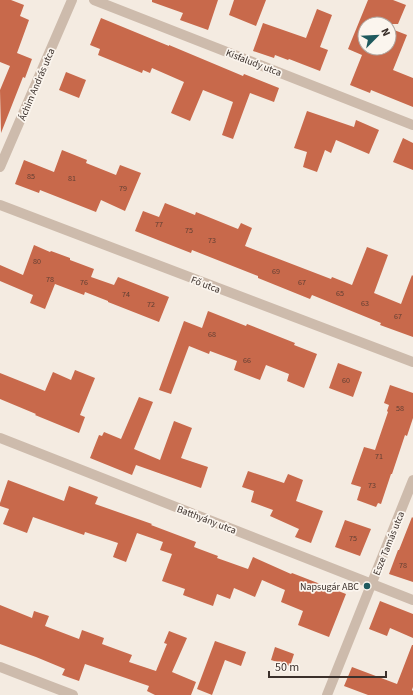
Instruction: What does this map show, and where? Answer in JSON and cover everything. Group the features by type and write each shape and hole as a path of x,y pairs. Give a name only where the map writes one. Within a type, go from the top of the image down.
{"street":[{"name":"Áchim András utca","path":"0,168 72,0"},
{"name":"Kisfaludy utca","path":"94,0 413,125"},
{"name":"Fő utca","path":"0,205 413,362"},
{"name":"Batthyány utca","path":"0,438 413,600"},
{"name":"Esze Tamás utca","path":"327,695 413,480"},
{"path":"0,667 73,695"}],"building":[{"path":"0,0 11,0 24,5 20,16 29,20 17,53 32,59 25,78 23,77 1,133 0,90 10,66 0,62"},
{"path":"152,0 218,0 208,30 180,20 183,13 152,2"},
{"path":"234,0 266,0 256,26 229,15"},
{"path":"368,0 393,0 406,5 398,24 397,16 361,16"},
{"path":"317,9 332,15 320,47 328,50 320,71 289,59 288,60 275,55 274,58 253,51 263,23 306,38"},
{"path":"101,18 243,76 244,74 279,88 274,102 250,93 233,139 222,135 233,102 203,90 190,121 171,113 184,82 152,68 150,73 143,70 142,73 98,55 100,49 90,45"},
{"path":"357,27 357,53 348,49"},
{"path":"397,31 407,35 393,70 413,78 413,107 371,90 370,93 350,85 362,56 397,56"},
{"path":"66,72 86,80 79,98 59,90"},
{"path":"307,111 354,127 356,120 379,130 369,154 336,140 331,153 325,150 317,172 303,167 307,152 294,148"},
{"path":"403,138 413,143 413,170 393,162"},
{"path":"62,150 87,160 86,163 116,175 120,165 141,173 125,211 101,200 96,212 40,190 39,193 15,184 24,160 54,172"},
{"path":"165,203 195,215 196,212 238,229 241,223 252,228 245,246 331,279 332,277 352,285 367,247 388,255 374,293 401,304 412,275 413,276 413,337 380,325 381,323 312,295 310,299 258,278 258,276 192,250 191,253 135,231 143,211 159,217"},
{"path":"34,245 70,258 70,260 94,269 91,277 114,285 118,277 169,297 159,322 85,292 84,295 55,284 45,309 30,303 33,295 0,281 0,265 23,275"},
{"path":"208,311 246,326 247,324 295,343 294,345 317,354 304,388 287,381 289,374 266,365 260,380 234,370 237,361 210,351 209,354 189,346 171,394 159,390 184,321 202,328"},
{"path":"338,363 362,372 353,397 329,388"},
{"path":"75,370 95,378 80,415 85,417 79,433 0,399 0,373 45,391 53,372 71,380"},
{"path":"390,385 413,393 413,418 407,436 405,435 381,504 378,503 376,507 357,500 361,487 351,484 364,447 375,450 388,412 389,405 384,403"},
{"path":"139,397 153,402 134,449 160,460 174,421 192,428 181,458 208,467 201,488 136,465 132,475 90,458 99,435 102,436 104,432 121,439"},
{"path":"248,471 284,483 288,474 303,480 296,501 323,511 311,543 295,537 299,529 270,516 273,510 251,502 254,491 242,487"},
{"path":"8,480 64,501 69,486 98,497 95,504 152,524 151,525 196,542 194,547 218,556 217,558 248,569 253,557 291,574 292,573 346,594 329,637 298,625 303,611 281,602 285,590 262,580 255,597 234,588 230,599 217,594 213,606 183,595 185,589 162,581 172,554 160,550 163,542 137,533 126,562 113,557 118,543 85,532 84,535 33,517 27,533 3,524 9,509 0,506 0,503"},
{"path":"412,517 413,518 413,582 389,574"},
{"path":"345,520 371,529 360,556 335,547"},
{"path":"380,601 413,614 413,638 390,628 387,636 369,629"},
{"path":"0,605 32,618 34,611 49,616 45,626 79,639 82,630 104,638 102,644 132,655 129,662 156,671 167,644 164,643 169,631 187,638 172,672 196,682 191,695 155,695 147,691 149,686 85,664 79,681 62,675 65,669 0,644"},
{"path":"215,641 246,652 241,666 225,660 212,695 197,689"},
{"path":"412,645 413,695 368,695 344,686 352,667 397,684"},
{"path":"275,647 294,654 290,666 271,660"}],"place":[{"name":"Napsugár ABC","path":"367,586"}]}
